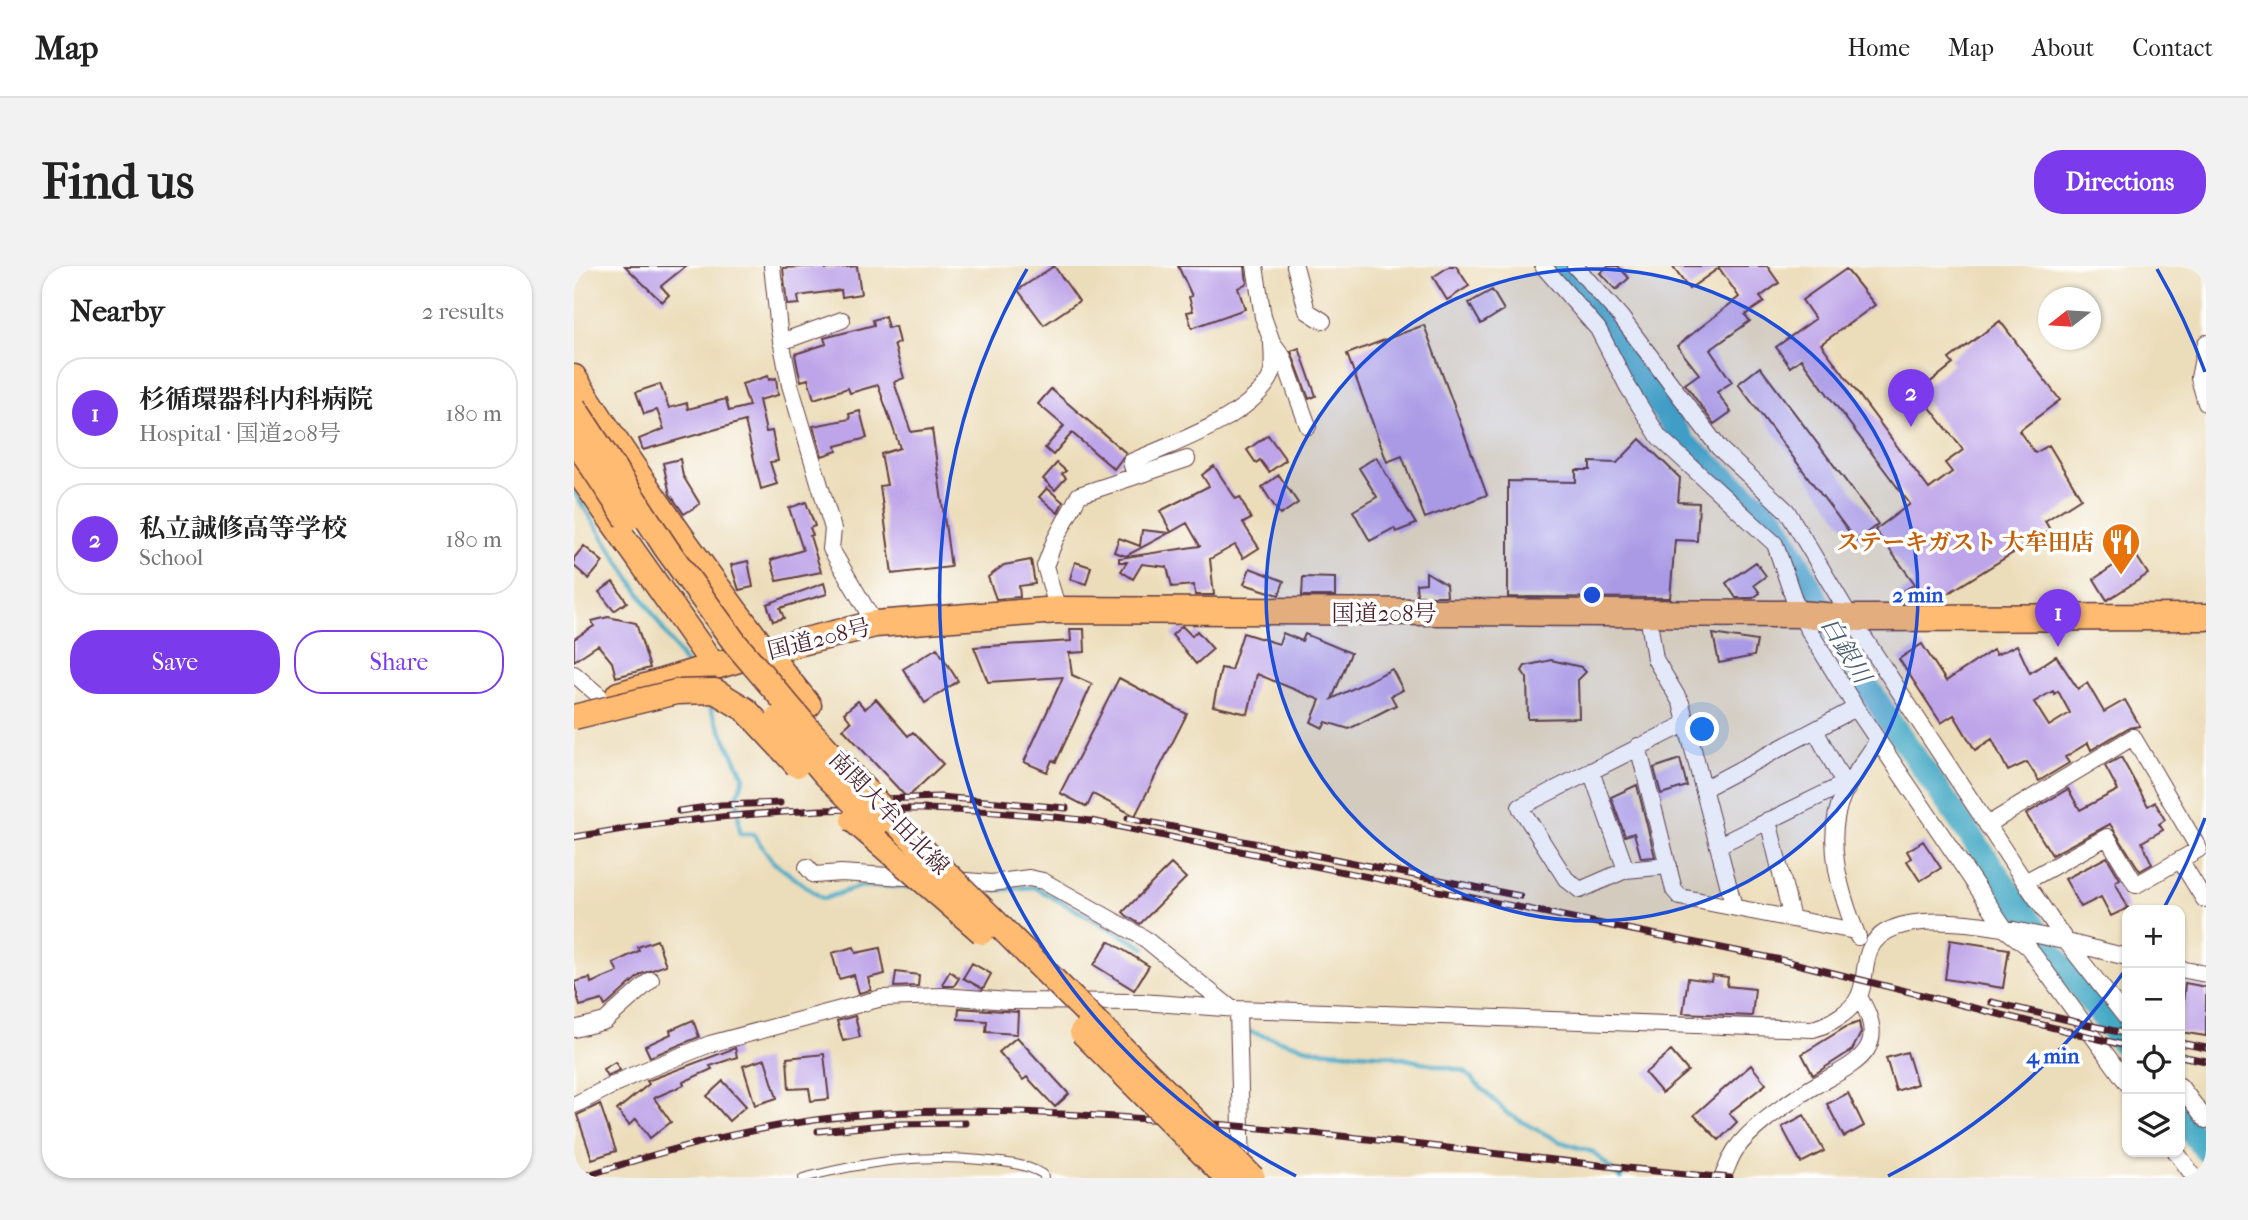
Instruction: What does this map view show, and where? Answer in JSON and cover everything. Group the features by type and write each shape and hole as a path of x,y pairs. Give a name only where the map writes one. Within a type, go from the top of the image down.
{"highway":[{"name":"国道208号","path":"574,708 765,651 875,624 1058,610 1798,614 1851,618 2206,617"}],"main road":[{"path":"574,377 641,480 765,651 809,705 1020,933 1044,971"},
{"name":"南関大牟田北線","path":"574,407 666,548 735,643 892,820 1253,1178"},
{"name":"南関大牟田北線","path":"574,439 668,579 771,711 825,774 1227,1178"},
{"path":"574,467 604,514 714,666"},
{"path":"574,717 676,692 715,691 746,710 862,828 982,932"}],"street":[{"path":"772,266 781,342 790,385 833,529 831,549 875,624"},
{"path":"1255,266 1263,317 1272,342 1283,357 1308,426"},
{"path":"1295,266 1307,311 1324,321"},
{"path":"1543,266 1598,329 1628,387 1659,437 1775,544 1798,614 1857,708 2012,932 2028,947 2122,1076"},
{"path":"1575,266 1620,316 1719,447 1787,511 1851,618 2063,943 2122,1013"},
{"path":"781,342 842,320"},
{"path":"1135,475 1131,462 1190,437 1255,396 1271,378 1272,342"},
{"path":"2206,343 2199,378 2206,403"},
{"path":"1058,610 1045,566 1055,540 1079,495 1187,458"},
{"path":"1648,614 1655,659 1681,703 1687,723 1734,907"},
{"path":"574,674 603,699"},
{"path":"1705,788 1857,708"},
{"path":"1669,866 1626,870 1580,890 1566,879 1520,807 1687,723"},
{"path":"1815,730 1846,787"},
{"path":"1987,825 2133,737 2199,849 2136,885 2107,837 2025,882"},
{"path":"1870,947 1858,939 1855,931 1843,893 1835,841 1837,818 1846,787 1878,740"},
{"path":"1638,746 1674,890 1680,897 1855,931"},
{"path":"1591,771 1626,870"},
{"path":"1719,845 1768,820 1846,787"},
{"path":"1768,820 1792,919"},
{"path":"2180,860 2204,899"},
{"path":"807,867 814,875 824,876 841,873 992,883 1029,878 1043,881 1144,938 1235,1009 1242,1178"},
{"path":"574,1105 641,1072 710,1044 882,998 943,996 1009,1001 1141,1002 1235,1009 1813,1029 1836,1019 1859,997 1870,947 1881,934 1901,924 1942,919 2122,956"},
{"path":"2185,970 2206,974"},
{"path":"574,1029 606,1021 651,980"},
{"path":"1722,1178 1736,1149 1748,1136 1804,1093 1859,1060 1872,1039 1872,1028 1868,1012 1859,997"},
{"path":"2185,1093 2206,1120"},
{"path":"2180,1157 2195,1178"}],"lane":[{"path":"803,1178 871,1161 936,1156 1024,1164 1043,1174 1044,1178"}],"building":[{"path":"625,266 686,266 661,286 669,295 662,302"},
{"path":"826,266 826,269 857,266 861,294 842,297 841,290 798,296 799,304 787,305 783,268"},
{"path":"1054,266 1079,301 1044,325 1018,290"},
{"path":"1178,266 1245,266 1247,283 1238,288 1245,309 1192,328 1187,312 1193,311 1189,297 1192,296"},
{"path":"1450,266 1456,266 1469,286 1447,300 1433,277"},
{"path":"1608,266 1618,266 1629,278 1616,290 1600,273"},
{"path":"1672,266 1767,266 1779,283 1760,297 1764,302 1745,315 1750,321 1710,350 1732,382 1717,392 1731,412 1714,424 1685,384 1699,374 1677,346 1739,297 1719,268 1689,289"},
{"path":"1846,269 1875,305 1821,344 1929,489 1952,472 1945,463 1963,450 1918,392 1953,364 1949,359 2000,321 2060,400 2019,431 2035,453 2049,445 2081,498 2045,521 2050,530 1934,602 1898,602 1895,596 1915,584 1875,530 1910,504 1801,359 1790,367 1776,347 1815,319 1802,300"},
{"path":"1492,290 1504,310 1481,324 1469,303"},
{"path":"885,316 888,328 895,326 899,343 894,344 904,378 894,382 911,432 932,429 951,567 892,574 880,486 887,485 881,454 900,448 878,385 850,393 848,388 814,399 808,379 801,381 798,370 795,354 826,344 824,338 874,325 873,320"},
{"path":"1424,325 1487,495 1425,518 1402,456 1387,462 1347,354"},
{"path":"1299,348 1316,396 1309,399 1291,351"},
{"path":"1760,367 1878,524 1856,541 1738,384"},
{"path":"768,376 769,380 776,378 778,395 759,400 766,432 772,431 778,461 770,462 777,484 761,489 745,421 643,450 639,439 664,429 657,410 644,414 636,392 660,384 669,408 687,403 688,409 726,399 729,411 749,406 742,384"},
{"path":"1051,389 1126,453 1114,469 1072,433 1053,455 1045,448 1064,426 1038,404"},
{"path":"860,411 867,438 836,446 837,451 822,456 813,426 850,419 849,414"},
{"path":"1268,435 1286,460 1269,472 1260,460 1256,463 1247,450"},
{"path":"1640,439 1680,478 1678,502 1699,503 1697,541 1675,540 1670,598 1508,597 1508,481 1576,482 1576,470 1590,470 1590,462 1617,463"},
{"path":"1376,457 1416,524 1396,532 1394,528 1370,541 1353,511 1377,497 1359,468"},
{"path":"680,459 683,476 700,504 684,514 670,494 663,463"},
{"path":"1057,463 1066,471 1062,474 1066,478 1055,490 1043,479"},
{"path":"1214,466 1236,499 1240,497 1251,519 1243,523 1259,548 1243,558 1235,545 1210,559 1214,595 1195,595 1194,585 1172,587 1167,567 1142,564 1133,579 1121,571 1127,562 1119,562 1119,558 1200,546 1187,523 1171,532 1160,511 1209,486 1202,475"},
{"path":"1279,475 1298,503 1280,515 1262,487"},
{"path":"1047,488 1063,502 1058,513 1039,497"},
{"path":"806,502 815,526 810,528 813,535 810,536 821,572 777,581 771,560 803,550 789,508"},
{"path":"1142,530 1169,533 1126,556 1114,552 1119,538 1140,546"},
{"path":"584,546 603,562 589,579 574,566 574,558"},
{"name":"ステーキガスト 大牟田店","path":"2134,552 2148,574 2107,600 2094,579"},
{"path":"1031,560 1035,584 1019,586 1020,597 996,599 988,577 1004,565"},
{"path":"748,561 753,587 739,590 731,565"},
{"path":"1075,562 1091,567 1086,584 1070,579"},
{"path":"1756,562 1766,576 1754,585 1760,593 1753,598 1736,598 1726,583"},
{"path":"1250,568 1284,581 1279,595 1244,584"},
{"path":"1426,572 1446,584 1447,596 1417,596 1416,584 1426,583"},
{"path":"1303,577 1335,578 1335,596 1302,596"},
{"path":"613,582 627,602 614,611 599,592"},
{"path":"824,583 827,594 780,608 784,618 773,621 767,604"},
{"path":"608,617 636,623 650,668 616,677 612,662 598,645 574,661 574,639 594,626 592,621"},
{"path":"1182,626 1192,636 1197,631 1213,649 1196,664 1172,635"},
{"path":"1070,629 1084,629 1085,652 1069,653 1072,675 1092,684 1056,762 1052,760 1047,772 1024,762 1063,677 988,682 974,647 1071,641"},
{"path":"1243,633 1279,644 1283,633 1302,641 1305,634 1351,653 1332,699 1392,669 1403,690 1391,696 1396,705 1349,729 1326,722 1323,728 1311,722 1320,700 1257,674 1248,714 1213,706 1221,668 1231,670"},
{"path":"1713,634 1757,641 1754,656 1719,663"},
{"path":"1922,644 1946,681 1993,650 1996,655 2017,645 2030,673 2056,656 2078,689 2087,683 2104,712 2125,700 2140,726 2128,728 2091,750 2088,743 2065,757 2069,763 2039,781 2027,762 2008,771 1992,739 1975,750 1954,715 1941,723 1899,659","holes":["2053,691 2054,694 2058,691 2070,713 2049,726 2034,702"]},
{"path":"937,648 958,681 925,703 903,669"},
{"path":"1551,660 1581,667 1586,672 1578,680 1579,718 1528,719 1527,678 1522,671 1525,666"},
{"path":"1119,678 1187,714 1135,816 1093,794 1087,807 1060,793"},
{"path":"876,699 908,736 913,732 943,764 907,798 843,729 851,722 844,713 858,701 865,709"},
{"path":"2121,757 2148,806 2155,802 2165,820 2159,824 2163,830 2142,842 2152,864 2140,871 2110,824 2052,855 2026,814 2068,789 2080,810 2118,790 2105,766"},
{"path":"1680,759 1687,786 1661,794 1654,768"},
{"path":"1637,785 1655,857 1641,858 1634,833 1625,836 1611,797"},
{"path":"1923,841 1941,868 1920,881 1907,861 1911,858 1907,851"},
{"path":"2107,857 2120,879 2115,882 2126,905 2122,905 2122,911 2111,916 2101,897 2081,907 2065,879"},
{"path":"1171,864 1186,878 1140,924 1127,916 1123,912"},
{"path":"657,940 666,965 641,974 605,1006 602,1000 580,1006 574,982 590,978 591,983 618,972 613,963 639,951 638,947"},
{"path":"1950,940 2009,949 2003,988 1945,979"},
{"path":"1109,941 1149,966 1134,990 1094,965"},
{"path":"854,947 856,953 880,948 885,974 868,978 871,990 859,993 854,975 839,979 832,953"},
{"path":"972,963 991,974 983,989 963,978"},
{"path":"950,971 959,978 954,986 944,986 942,984"},
{"path":"896,972 919,975 918,986 894,987"},
{"path":"1712,975 1728,977 1727,986 1755,989 1752,1016 1683,1013 1688,978 1711,981"},
{"path":"2185,983 2206,987 2206,1036 2185,1033"},
{"path":"959,1008 1018,1012 1017,1034 986,1032 987,1021 958,1019"},
{"path":"855,1016 860,1037 843,1041 837,1021"},
{"path":"693,1020 699,1037 650,1057 645,1046 671,1034 670,1030"},
{"path":"1859,1022 1861,1033 1852,1050 1813,1075 1802,1054"},
{"path":"1017,1037 1069,1094 1055,1107 1027,1077 1023,1080 999,1052"},
{"path":"735,1048 737,1057 710,1066 712,1069 654,1098 671,1122 650,1138 636,1119 629,1125 617,1110 649,1084 647,1081"},
{"path":"1671,1051 1688,1071 1662,1093 1645,1073"},
{"path":"1907,1052 1917,1084 1896,1091 1886,1058"},
{"path":"824,1054 829,1099 811,1101 809,1088 789,1089 787,1058"},
{"path":"765,1059 777,1098 755,1105 743,1066"},
{"path":"615,1062 620,1070 607,1076 603,1069"},
{"path":"1751,1065 1766,1084 1729,1113 1737,1122 1719,1140 1694,1115"},
{"path":"723,1081 746,1106 729,1121 707,1096"},
{"path":"1848,1093 1864,1126 1844,1137 1827,1104"},
{"path":"600,1104 616,1151 592,1159 577,1115"},
{"path":"1804,1115 1824,1151 1801,1163 1782,1127"}],"waterway":[{"name":"白銀川","path":"1553,266 1590,301 1686,445 1775,520 1835,634 1887,717 2052,952 2122,1043"},
{"path":"574,492 686,665"},
{"path":"706,700 744,777 737,797 740,834 753,834 773,862 823,899 861,886 916,887"},
{"path":"994,890 1034,887 1145,948"},
{"path":"1243,1030 1315,1050 1387,1055 1464,1071 1508,1114 1558,1141 1593,1152 1621,1178"},
{"name":"白銀川","path":"2185,1124 2206,1151"}],"railway":[{"path":"878,799 940,797 1066,808"},
{"path":"679,811 721,805 780,803"},
{"path":"574,837 703,819 832,810 962,810 1091,821 1781,960 2122,1045"},
{"path":"1128,818 1520,896"},
{"path":"1991,1002 2122,1033"},
{"path":"2185,1044 2206,1048"},
{"path":"2185,1057 2206,1061"},
{"path":"579,1178 654,1155 769,1128 847,1116 948,1111 1040,1113 1207,1123 1730,1178"},
{"path":"818,1131 895,1124 965,1123"}],"place":[{"name":"私立誠修高等学校","path":"1911,427"},
{"name":"ステーキガスト 大牟田店","path":"2121,576"},
{"name":"杉循環器科内科病院","path":"2058,647"}]}
